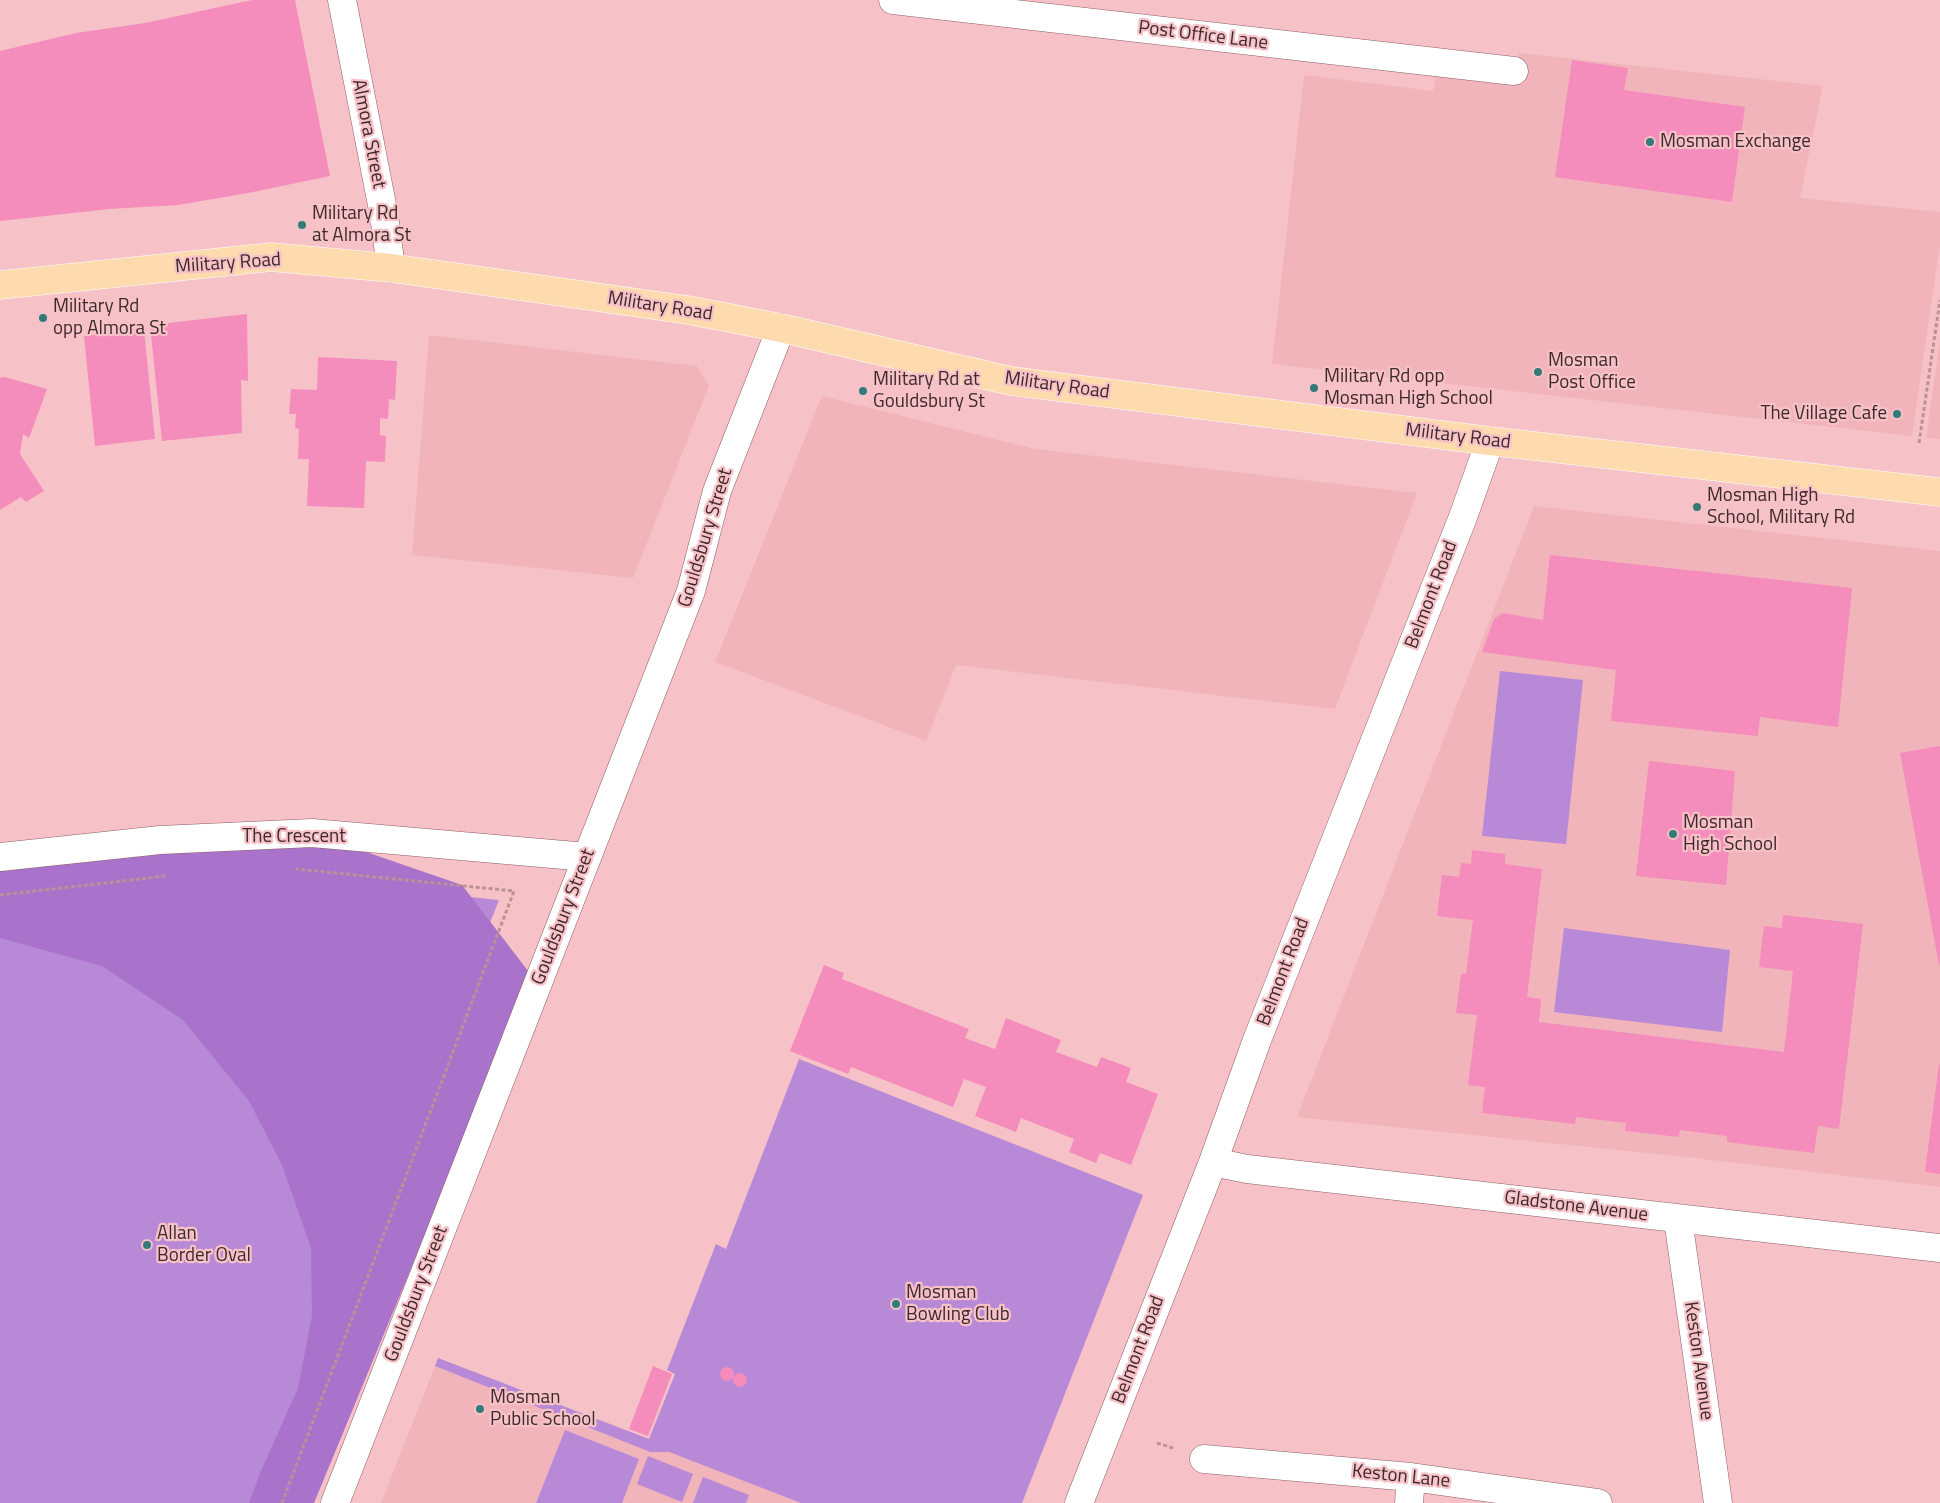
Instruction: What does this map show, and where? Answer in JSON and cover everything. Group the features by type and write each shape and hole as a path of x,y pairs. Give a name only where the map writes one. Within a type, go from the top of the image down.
{"main road":[{"name":"Military Road","path":"0,285 272,258 392,268 688,310 781,328 1011,381 1490,441 1940,492"}],"street":[{"name":"Almora Street","path":"342,0 384,215 392,268"},
{"name":"Post Office Lane","path":"893,0 1514,71"},
{"name":"Gouldsbury Street","path":"335,1503 691,591 717,491 781,328"},
{"name":"Belmont Road","path":"1079,1503 1213,1162 1257,1040 1459,526 1490,441"},
{"name":"The Crescent","path":"0,856 160,840 312,833 587,857"},
{"name":"Gladstone Avenue","path":"1213,1162 1248,1169 1940,1248"},
{"name":"Keston Avenue","path":"1678,1219 1718,1503"},
{"name":"Keston Lane","path":"1204,1459 1410,1490 1598,1503"}],"path":[{"path":"1919,443 1940,300"},
{"path":"282,1503 514,891 292,869"},
{"path":"0,895 176,874"}],"shaded area":[{"path":"1519,53 1823,86 1800,198 1940,212 1940,244 1912,436 1272,364 1304,75 1433,91 1436,74 1515,83"},
{"path":"429,335 697,366 709,386 633,578 412,555"},
{"path":"1940,339 1940,439 1926,438"},
{"path":"822,396 1035,449 1417,493 1335,709 956,665 926,741 715,662"},
{"name":"Mosman High School","path":"1534,506 1940,551 1940,1187 1686,1157 1297,1117"},
{"path":"1500,671 1583,680 1566,844 1482,836"},
{"path":"311,833 462,885 532,976 314,1503 249,1503 261,1471 298,1388 312,1316 311,1248 282,1165 249,1101 183,1020 102,966 0,938 0,852"},
{"path":"256,875 499,900 261,1503 0,1503 0,903"},
{"path":"1564,928 1730,950 1722,1032 1554,1012"},
{"name":"Mosman Bowling Club","path":"799,1059 1143,1195 1022,1503 801,1503 669,1452 650,1452 435,1366 438,1358 649,1439 675,1374 667,1370 716,1244 726,1249"},
{"name":"Mosman Public School","path":"435,1366 650,1452 669,1452 801,1503 381,1503"},
{"path":"565,1430 639,1459 622,1503 536,1503"},
{"path":"648,1456 693,1474 682,1502 637,1484"},
{"path":"703,1477 749,1495 746,1503 693,1503"}],"building":[{"path":"252,0 295,0 330,176 178,205 109,209 0,221 0,51 76,33 145,23"},
{"name":"Mosman Exchange","path":"1572,60 1628,68 1624,90 1745,107 1732,202 1555,177"},
{"path":"247,314 248,381 241,380 242,433 162,441 150,325"},
{"path":"144,329 155,439 95,446 84,336"},
{"path":"318,357 397,361 395,400 389,399 388,419 380,418 380,435 386,436 385,462 366,461 364,508 307,506 309,459 298,459 299,429 295,428 296,414 289,414 291,389 317,390"},
{"path":"5,377 47,389 29,438 23,434 20,454 44,491 26,502 21,497 0,510 0,378"},
{"path":"1550,555 1852,588 1838,727 1760,717 1758,736 1611,721 1616,670 1482,652 1494,619 1503,613 1543,620"},
{"path":"1940,746 1940,965 1939,965 1900,753"},
{"path":"1649,761 1735,771 1726,885 1636,876"},
{"path":"1472,850 1505,854 1505,864 1542,869 1527,997 1541,999 1539,1022 1784,1052 1793,971 1759,967 1764,926 1782,928 1783,915 1863,924 1839,1129 1818,1126 1814,1153 1727,1142 1727,1136 1680,1130 1679,1137 1625,1131 1626,1123 1576,1117 1575,1124 1482,1113 1485,1087 1468,1085 1477,1015 1456,1013 1461,974 1466,974 1473,920 1437,916 1442,875 1459,877 1461,863 1471,864"},
{"path":"824,965 844,973 842,979 969,1029 965,1038 995,1049 1006,1018 1061,1040 1056,1052 1097,1067 1101,1057 1131,1068 1126,1082 1158,1094 1131,1165 1100,1153 1096,1163 1069,1152 1074,1139 1021,1118 1016,1132 975,1116 986,1087 964,1079 953,1107 851,1067 848,1074 790,1051"},
{"path":"1940,1064 1940,1174 1925,1172"},
{"path":"653,1366 672,1374 648,1436 629,1429"},
{"path":"727,1367 732,1369 734,1374 732,1379 727,1381 722,1379 720,1374 722,1369"},
{"path":"740,1373 745,1375 747,1380 745,1385 740,1387 735,1385 733,1380 735,1375"}],"place":[{"name":"Mosman Exchange","path":"1650,142"},
{"name":"Military Rd at Almora St","path":"302,225"},
{"name":"Military Rd opp Almora St","path":"43,318"},
{"name":"Mosman Post Office","path":"1538,372"},
{"name":"Military Rd opp Mosman High School","path":"1314,388"},
{"name":"Military Rd at Gouldsbury St","path":"863,391"},
{"name":"The Village Cafe","path":"1897,414"},
{"name":"Mosman High School, Military Rd","path":"1697,507"},
{"name":"Mosman High School","path":"1673,834"},
{"name":"Allan Border Oval","path":"147,1245"},
{"name":"Mosman Bowling Club","path":"896,1304"},
{"name":"Mosman Public School","path":"480,1409"}]}
